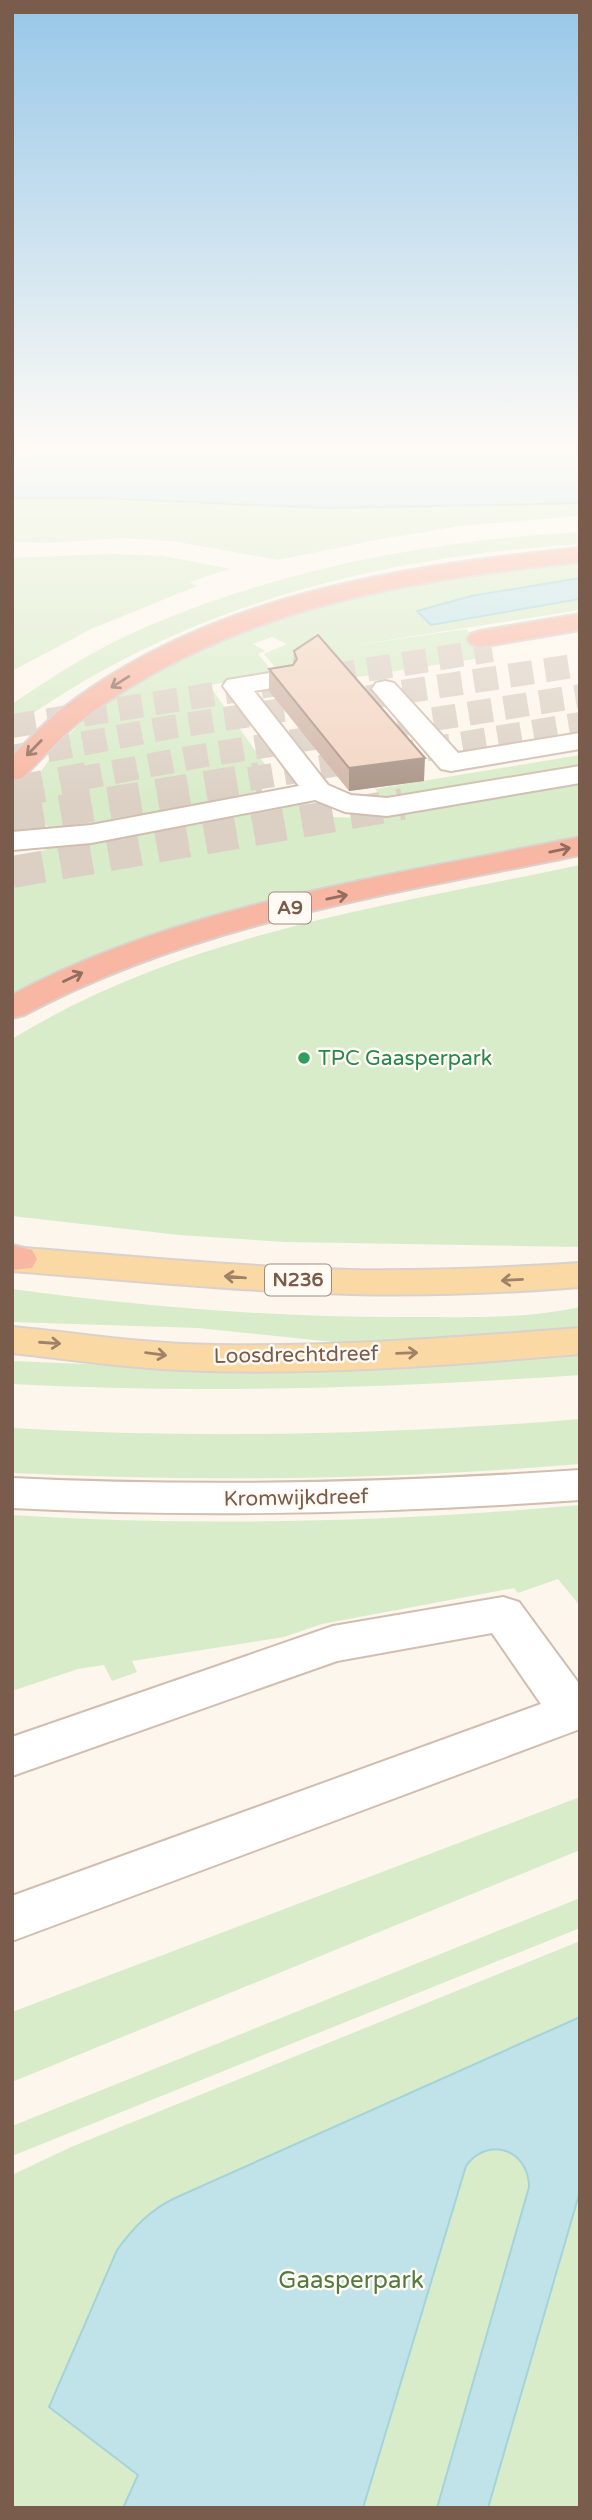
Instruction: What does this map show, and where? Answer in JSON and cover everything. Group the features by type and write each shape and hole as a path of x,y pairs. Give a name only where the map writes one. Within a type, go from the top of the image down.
{"highway":[{"path":"12,772 58,725 113,686 179,649 253,619 323,598 412,577 462,569"},
{"path":"580,622 486,645 580,636"},
{"name":"A9","path":"12,1008 94,967 158,942 219,925 580,846"}],"main road":[{"name":"N236","path":"14,1258 244,1278 353,1282 508,1280 580,1275"},
{"name":"Loosdrechtdreef","path":"12,1340 180,1357 262,1358 454,1351 580,1341"}],"street":[{"path":"282,679 236,686 318,791 345,803 387,807 580,774"},
{"path":"385,689 451,763 580,741"},
{"path":"12,841 91,834 318,791"},
{"name":"Kromwijkdreef","path":"12,1493 100,1498 278,1499 394,1496 580,1485"},
{"path":"12,1757 333,1644 503,1614 573,1712 12,1919"}],"green space":[{"path":"12,569 230,569 190,582 197,586 91,629 12,671"},
{"path":"325,569 391,569 282,595 212,620 143,650 76,686 12,728 12,704 97,651 180,613"},
{"path":"513,569 580,569 580,578 471,596 418,611 431,625 580,599 580,610 337,648 466,629 493,656 333,681 289,685 264,654 287,644 272,637 253,644 265,651 258,654 275,674 209,685 271,773 259,795 62,832 51,831 34,809 23,809 28,800 23,799 66,738 98,708 159,669 229,638 317,606 362,593 432,579"},
{"path":"580,755 580,769 383,799 375,789"},
{"path":"580,780 580,837 361,883 226,915 140,940 54,973 12,993 12,860 50,847 306,799 312,807 321,805 331,817 362,818"},
{"name":"TPC Gaasperpark","path":"580,865 580,1247 285,1242 179,1235 12,1216 12,1039 78,1003 146,973 216,949 360,910"},
{"path":"12,1289 163,1306 314,1316 498,1316 539,1314 580,1307 580,1330 352,1344 198,1328 12,1322"},
{"path":"580,1353 580,1375 509,1380 225,1389 12,1384 12,1361 132,1366"},
{"path":"580,1419 580,1464 296,1478 154,1478 12,1473 12,1428 296,1434 438,1429"},
{"path":"580,1505 580,1606 558,1579 518,1593 514,1588 322,1624 284,1637 132,1661 137,1672 112,1681 104,1665 78,1669 12,1691 12,1515 154,1521 296,1521"},
{"path":"580,1797 580,1850 12,2082 12,2012"},
{"path":"580,1898 580,1928 12,2156 12,2126"},
{"name":"Gaasperpark","path":"580,1941 580,2508 12,2508 12,2175 71,2147"}],"water":[{"path":"580,578 580,599 431,625 417,611 471,596"},
{"path":"580,2017 580,2191 488,2508 437,2508 529,2187 522,2164 515,2156 496,2149 475,2156 466,2166 363,2508 123,2508 138,2475 49,2407 117,2250 136,2227 158,2208 175,2198"}],"building":[{"path":"318,635 425,758 349,768 269,669 293,665 297,659 294,651"}],"tunnel":[{"path":"12,726 492,650"},
{"path":"12,757 171,727 580,665"},
{"path":"78,779 194,757 580,696"},
{"path":"249,779 580,724"},
{"path":"12,792 87,778"},
{"path":"12,819 260,778"},
{"path":"12,872 403,804"}],"place":[{"name":"TPC Gaasperpark","path":"304,1058"}]}
